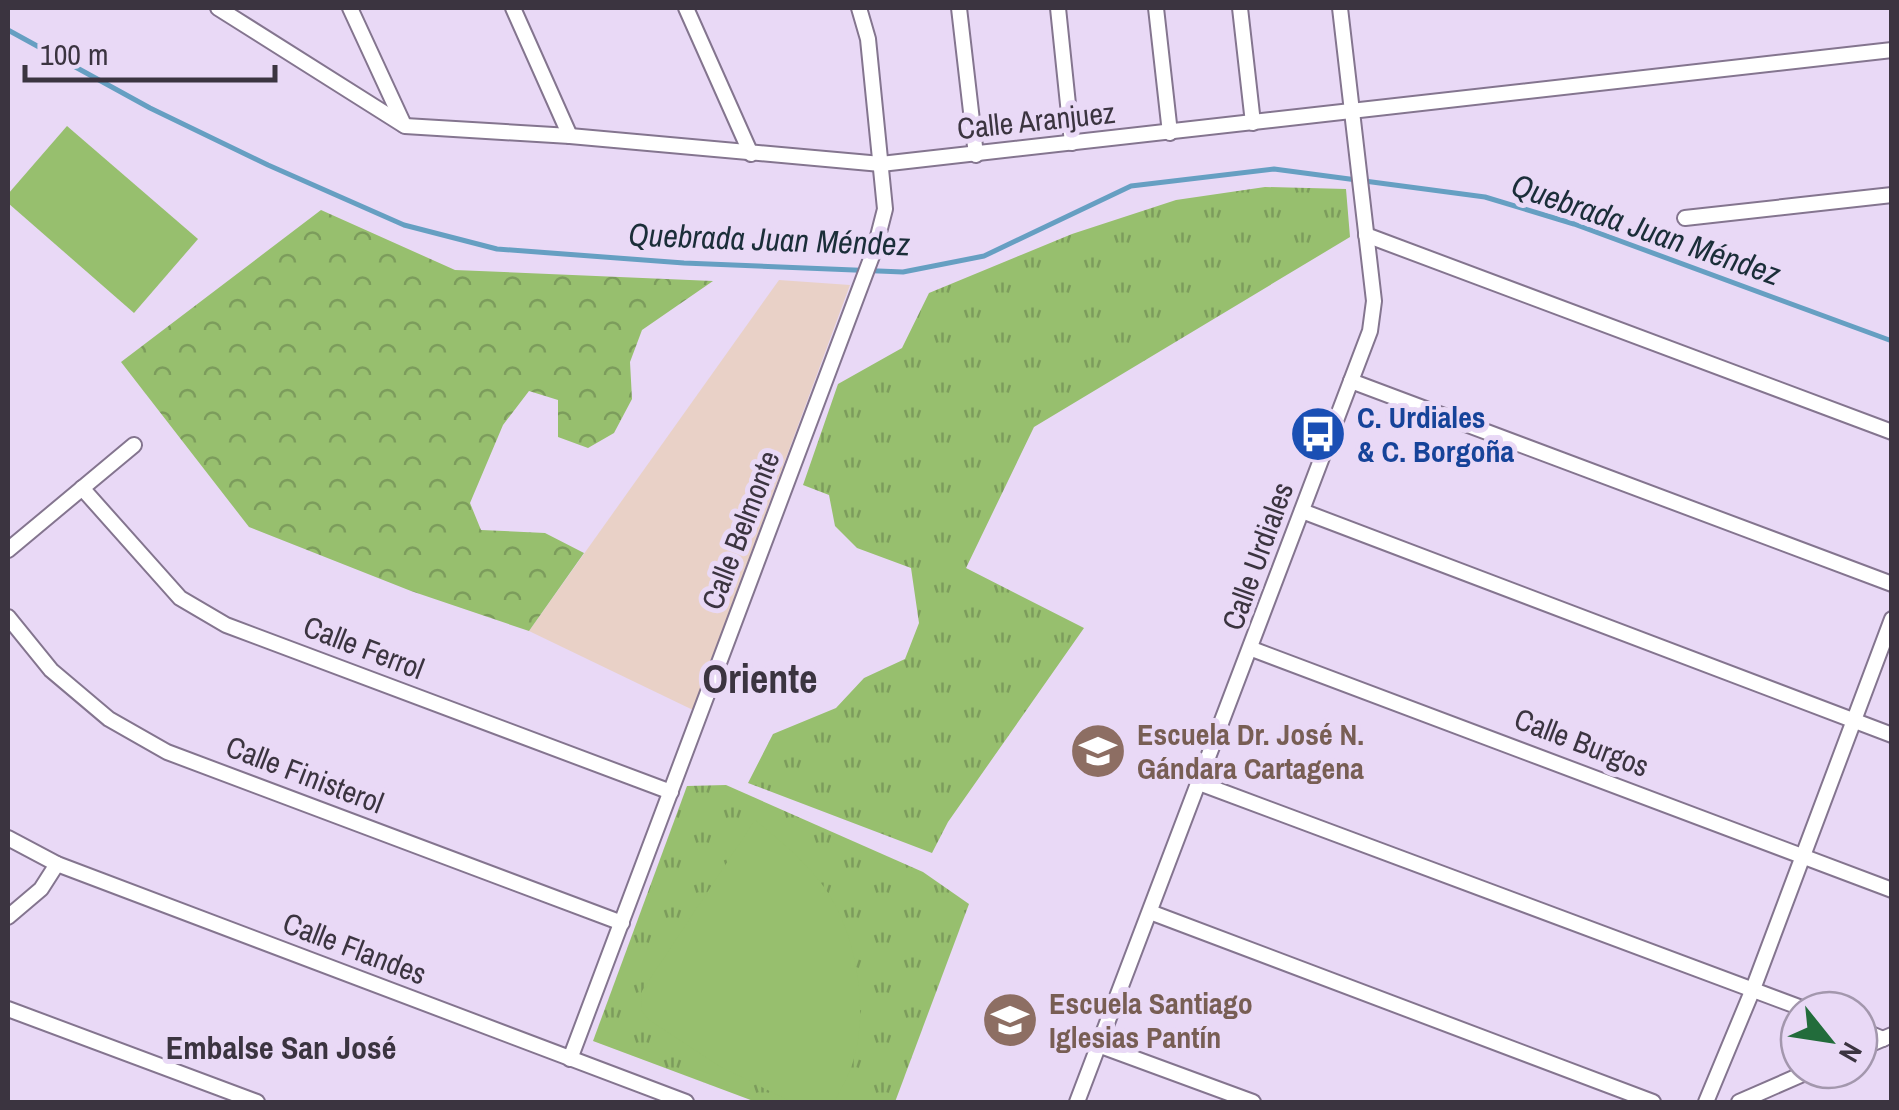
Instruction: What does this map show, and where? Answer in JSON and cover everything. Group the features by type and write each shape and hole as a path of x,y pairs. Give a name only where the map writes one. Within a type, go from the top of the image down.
{"street":[{"name":"Calle Aranjuez","path":"218,8 404,126 570,136 881,164 1892,50"},
{"path":"350,8 404,126"},
{"path":"513,8 570,136"},
{"path":"686,8 751,154"},
{"name":"Calle Belmonte","path":"570,1059 875,248 885,209 868,39 859,8"},
{"path":"959,8 976,155"},
{"path":"1058,8 1072,144"},
{"path":"1156,8 1170,133"},
{"path":"1240,8 1254,124"},
{"name":"Calle Urdiales","path":"1077,1102 1370,331 1374,301 1340,8"},
{"path":"1685,218 1892,195"},
{"path":"1366,235 1892,432"},
{"path":"1351,382 1892,584"},
{"path":"8,550 134,444"},
{"name":"Calle Ferrol","path":"82,488 180,598 226,625 671,792"},
{"path":"1302,512 1892,735"},
{"name":"Calle Finisterol","path":"8,617 50,670 109,719 166,752 622,923"},
{"path":"1706,1102 1753,989 1892,620"},
{"name":"Calle Burgos","path":"1252,649 1892,890"},
{"path":"1199,783 1779,999"},
{"name":"Calle Flandes","path":"8,838 57,864 686,1102"},
{"path":"8,917 41,889 57,864"},
{"path":"1150,912 1653,1102"},
{"path":"8,1009 257,1102"},
{"path":"1098,1045 1252,1102"},
{"path":"1738,1102 1779,1084"}],"shaded area":[{"path":"779,280 850,285 693,710 529,631"}],"green space":[{"path":"67,126 198,239 134,313 8,203 8,194"},
{"path":"1265,187 1346,189 1350,237 1034,427 966,568 1084,628 948,822 932,853 748,783 773,734 836,708 864,678 905,659 919,623 911,568 857,548 835,526 829,495 803,485 838,384 902,348 929,293 1072,234 1176,200"},
{"path":"321,210 455,270 713,281 642,330 630,362 632,399 614,433 588,448 558,437 558,400 529,391 503,425 470,503 481,530 545,533 584,553 529,631 411,591 249,527 121,362"},
{"path":"726,785 923,872 969,904 895,1102 756,1102 593,1041 687,786"},
{"path":"755,820 819,880 837,909 853,953 860,1024 851,1068 834,1102 792,1102 719,1066 649,1020 641,1010 642,991"}],"waterway":[{"name":"Quebrada Juan Méndez","path":"8,30 150,108 268,165 404,225 497,249 684,263 903,272 984,256 1131,186 1274,169 1485,197 1574,224 1892,341"}],"place":[{"name":"C. Urdiales & C. Borgoña","path":"1318,434"},
{"name":"Escuela Dr. José N. Gándara Cartagena","path":"1098,751"},
{"name":"Escuela Santiago Iglesias Pantín","path":"1010,1020"}],"district":[{"name":"Oriente","path":"760,678"},
{"name":"Embalse San José","path":"281,1047"}]}
